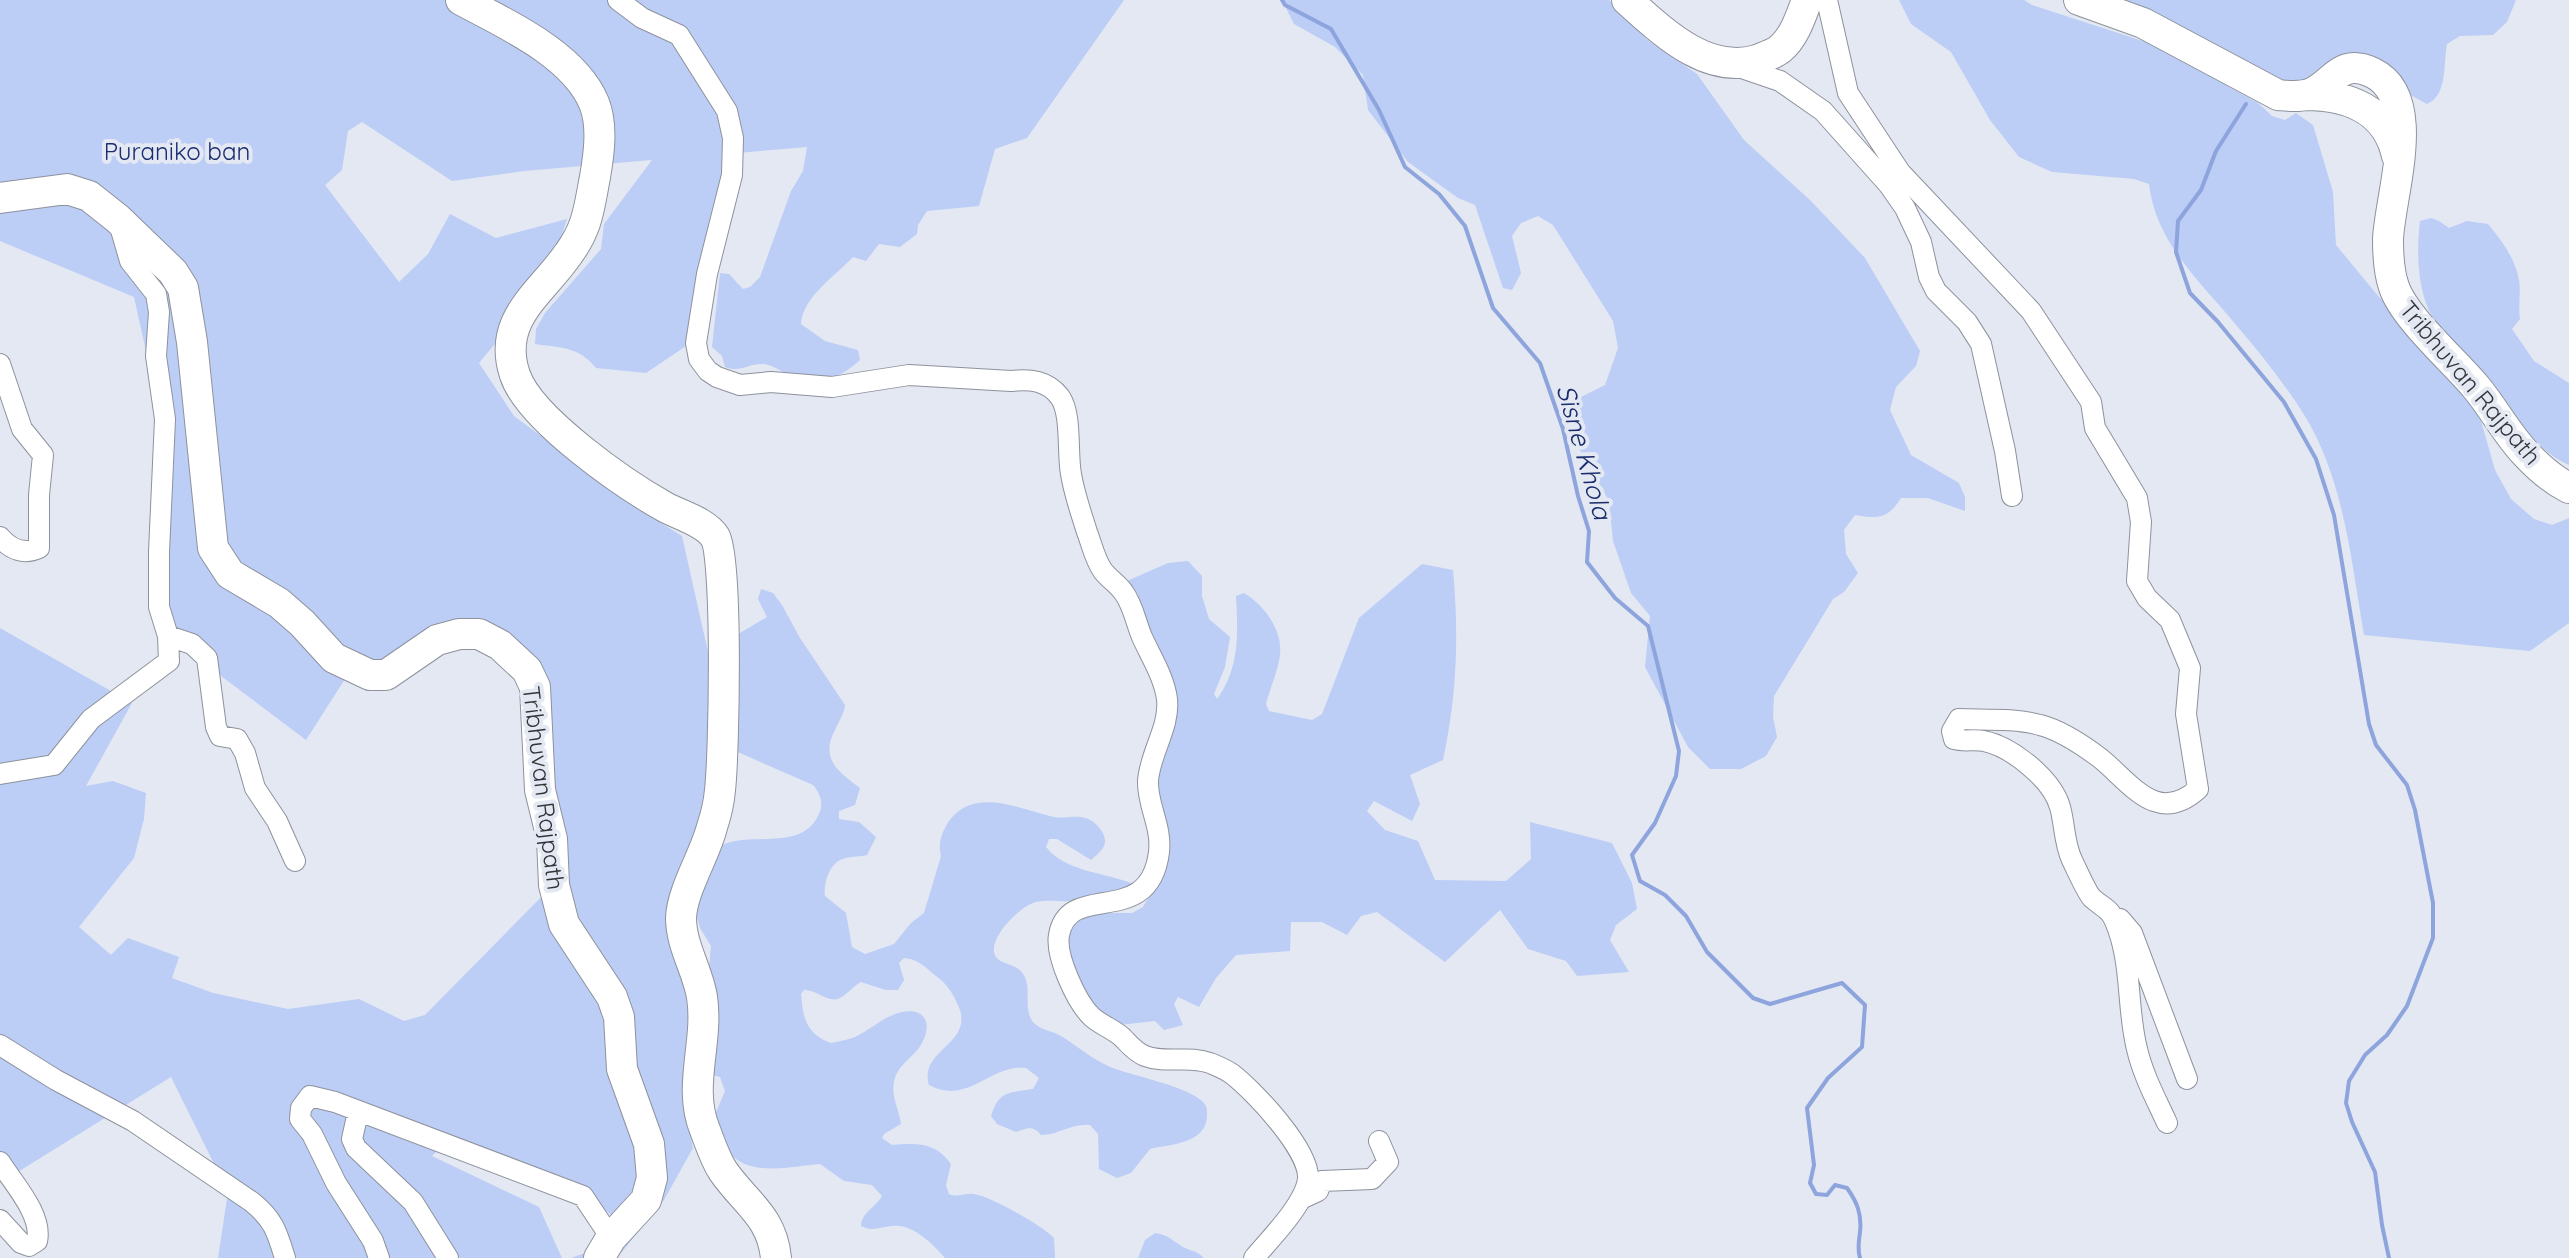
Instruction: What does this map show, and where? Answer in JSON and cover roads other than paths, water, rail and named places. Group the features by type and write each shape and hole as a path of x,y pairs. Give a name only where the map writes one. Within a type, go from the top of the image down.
{"highway":[{"path":"461,0 553,52 579,80 594,103 599,134 598,164 586,228 568,256 529,299 517,319 510,356 516,379 542,413 569,438 652,499 708,529 716,538 722,592 720,793 712,828 681,918 684,941 702,994 704,1025 697,1078 702,1124 721,1169 771,1232 776,1258"},
{"path":"1627,0 1689,48 1710,61 1723,64 1757,60 1780,49 1792,33 1807,0"},
{"name":"Tribhuvan Rajpath","path":"2079,0 2143,23 2278,95 2315,92 2333,75 2347,69 2377,75 2398,102 2398,161 2388,239 2396,292 2409,312 2477,389 2525,453 2542,470 2569,488"},
{"name":"Tribhuvan Rajpath","path":"0,198 67,189 89,196 118,219 173,272 183,288 192,342 213,548 230,574 279,603 334,658 370,675 386,675 437,640 459,634 479,634 500,645 527,670 535,687 540,790 552,839 554,885 564,924 612,997 619,1017 622,1069 649,1144 652,1178 646,1200 605,1248"}],"street":[{"path":"618,0 642,18 679,35 727,111 733,138 732,175 707,274 696,343 699,359 708,371 740,385 771,382 832,387 909,375 1011,381 1028,379 1048,385 1061,398 1066,411 1070,473 1095,553 1103,571 1124,593 1167,699 1161,737 1148,778 1158,824 1156,864 1138,894 1117,902 1076,908 1067,916 1058,937 1059,951 1078,998 1088,1013 1137,1052 1155,1059 1198,1059 1231,1073 1298,1147 1308,1182 1299,1199 1254,1258"},
{"path":"1827,0 1848,93 1914,221 1929,277 1936,291 1967,322 1981,344 2012,496"},
{"path":"1723,64 1780,81 1823,111 2019,296 2091,402 2095,428 2137,498 2141,522 2137,581 2147,598 2170,620 2190,668 2186,714 2198,789 2188,798 2169,805 2154,802 2141,795 2098,757 2040,725 1959,719 1952,731 1954,739 1982,741 2016,756 2055,793 2071,858 2090,896 2111,911 2132,933 2187,1079"},
{"path":"0,774 54,765 91,719 169,661 168,636 159,607 165,419 156,356 159,312 156,294 130,261 118,219"},
{"path":"0,364 22,429 43,455 39,548 30,552 17,550 0,537"},
{"path":"168,636 192,644 207,658 216,727 220,736 237,739 245,753 255,788 277,821 295,861"},
{"path":"2111,911 2126,963 2137,1049 2144,1073 2167,1123"},
{"path":"0,1045 56,1080 133,1121 252,1202 267,1214 285,1258"},
{"path":"379,1258 373,1241 336,1183 312,1134 300,1119 301,1108 310,1096 335,1102 583,1196 605,1248"},
{"path":"358,1112 352,1139 356,1148 413,1202 448,1258"},
{"path":"1299,1199 1318,1191 1322,1181 1372,1179 1388,1162 1379,1141"},
{"path":"0,1162 31,1210 39,1232 37,1241 29,1246 21,1243 0,1220"}],"waterway":[{"name":"Sisne Khola","path":"1282,0 1285,5 1331,29 1379,110 1405,167 1439,194 1465,226 1493,308 1540,363 1563,429 1589,531 1587,562 1615,598 1648,626 1679,751 1676,776 1655,823 1632,855 1640,881 1665,895 1686,916 1707,952 1753,998 1770,1004 1842,983 1865,1005 1862,1047 1828,1078 1807,1108 1814,1165 1810,1183 1816,1194 1827,1195 1835,1185 1847,1188 1851,1193 1859,1214 1860,1258"},
{"path":"2246,104 2216,151 2201,190 2178,221 2176,252 2190,293 2284,402 2316,459 2334,515 2369,724 2376,745 2407,785 2415,810 2433,903 2433,938 2407,1006 2387,1035 2365,1055 2349,1081 2346,1103 2375,1172 2389,1258"}],"park label":[{"name":"Puraniko ban","path":"177,152"}]}
